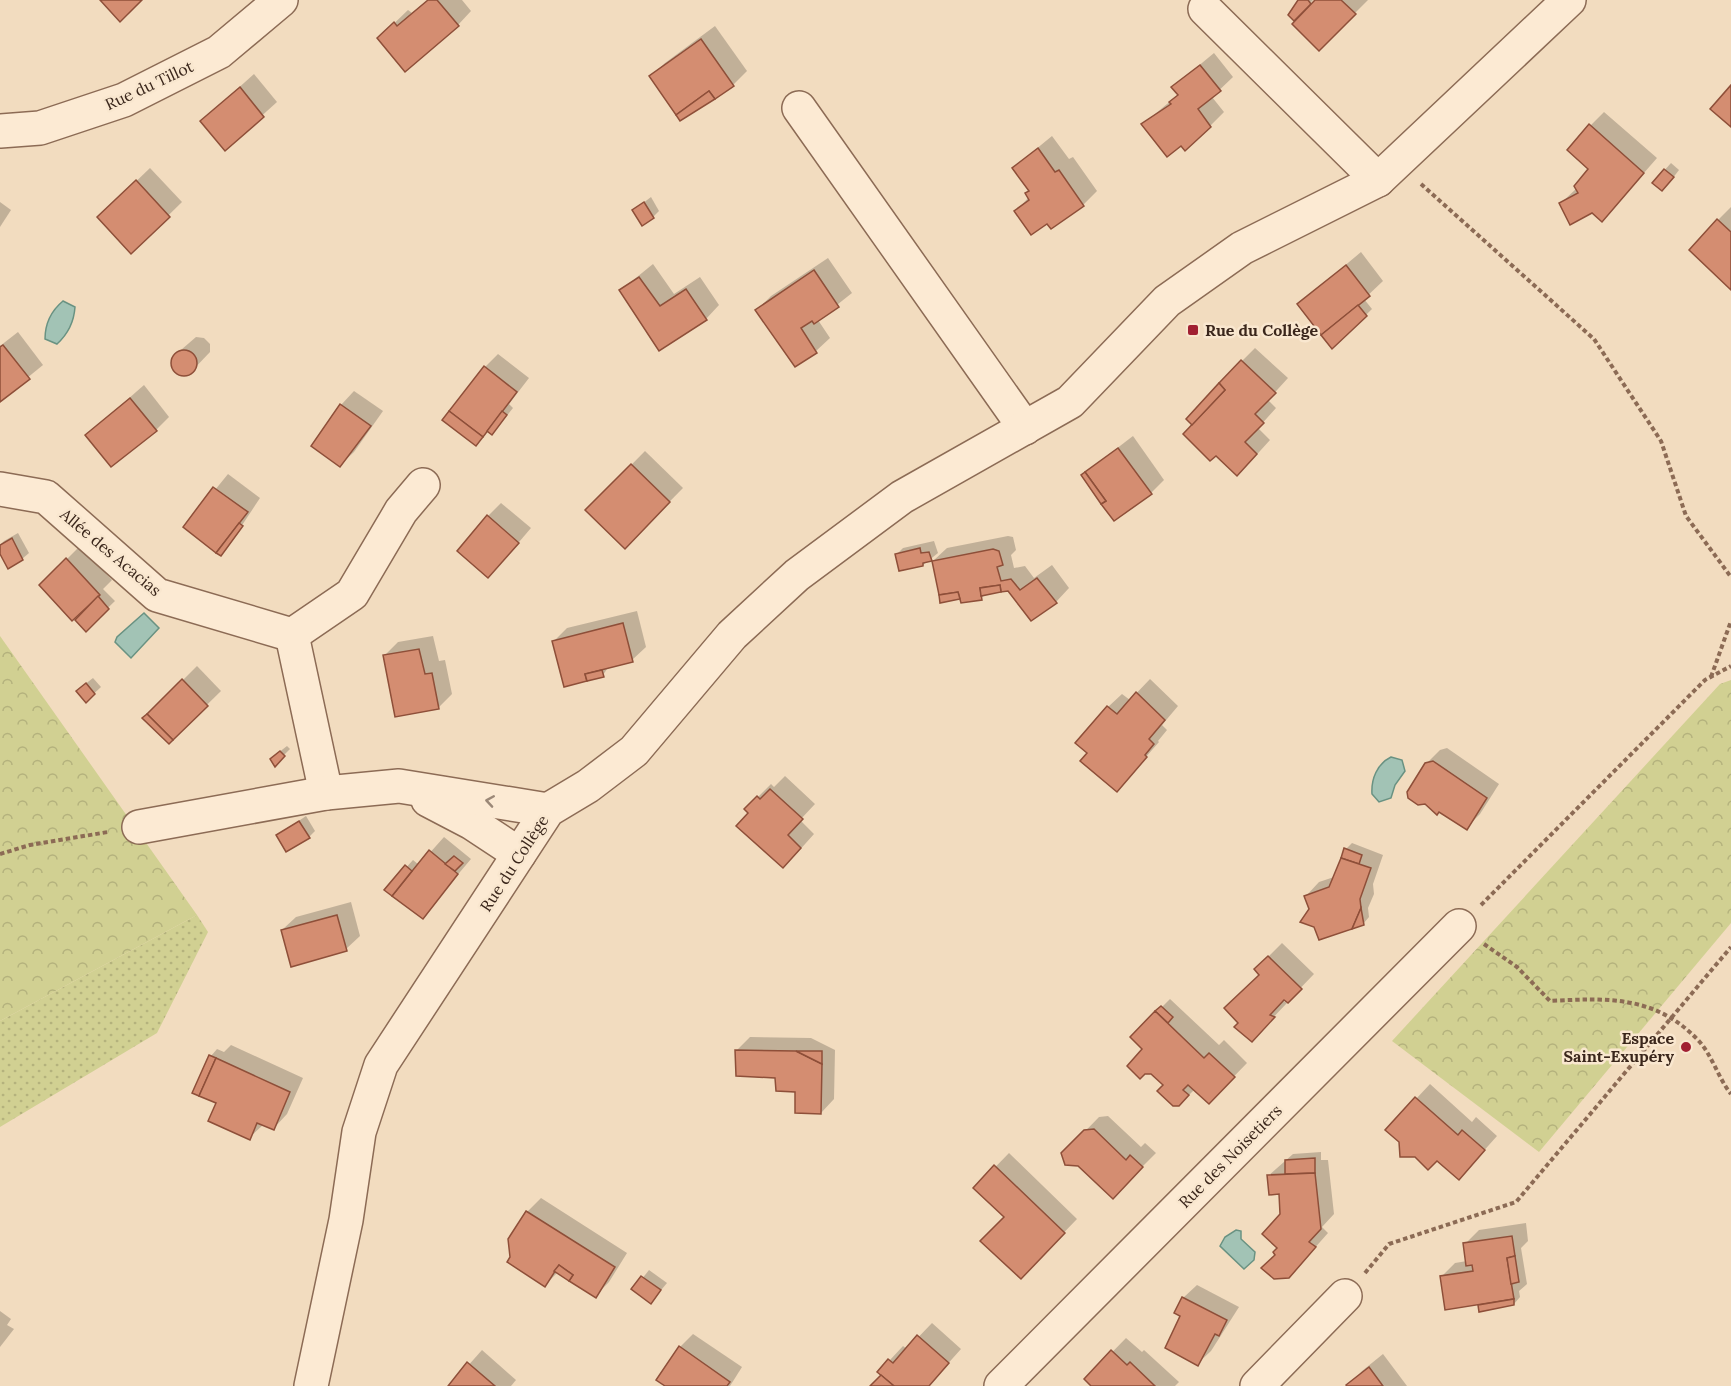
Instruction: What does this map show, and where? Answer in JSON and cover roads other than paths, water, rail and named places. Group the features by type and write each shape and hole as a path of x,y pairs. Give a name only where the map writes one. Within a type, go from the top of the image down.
{"street":[{"name":"Rue du Tillot","path":"0,131 40,128 124,100 219,52 281,0"},
{"name":"Rue du Collège","path":"311,1386 346,1220 359,1132 381,1065 548,810 588,786 634,751 732,635 797,575 902,497 1070,402 1167,302 1233,255 1388,172 1569,0"},
{"path":"1205,9 1388,172"},
{"path":"799,108 1025,428"},
{"path":"326,793 292,635 352,594 401,512 423,485"},
{"name":"Allée des Acacias","path":"0,489 46,497 157,596 292,635"},
{"path":"139,827 326,793 399,786 548,810"},
{"path":"399,786 472,823 519,854"},
{"name":"Rue des Noisetiers","path":"1001,1386 1459,926"},
{"path":"1257,1386 1345,1296"}],"place":[{"name":"Rue du Collège","path":"1193,330"},
{"name":"Espace Saint-Exupéry","path":"1686,1047"}]}
